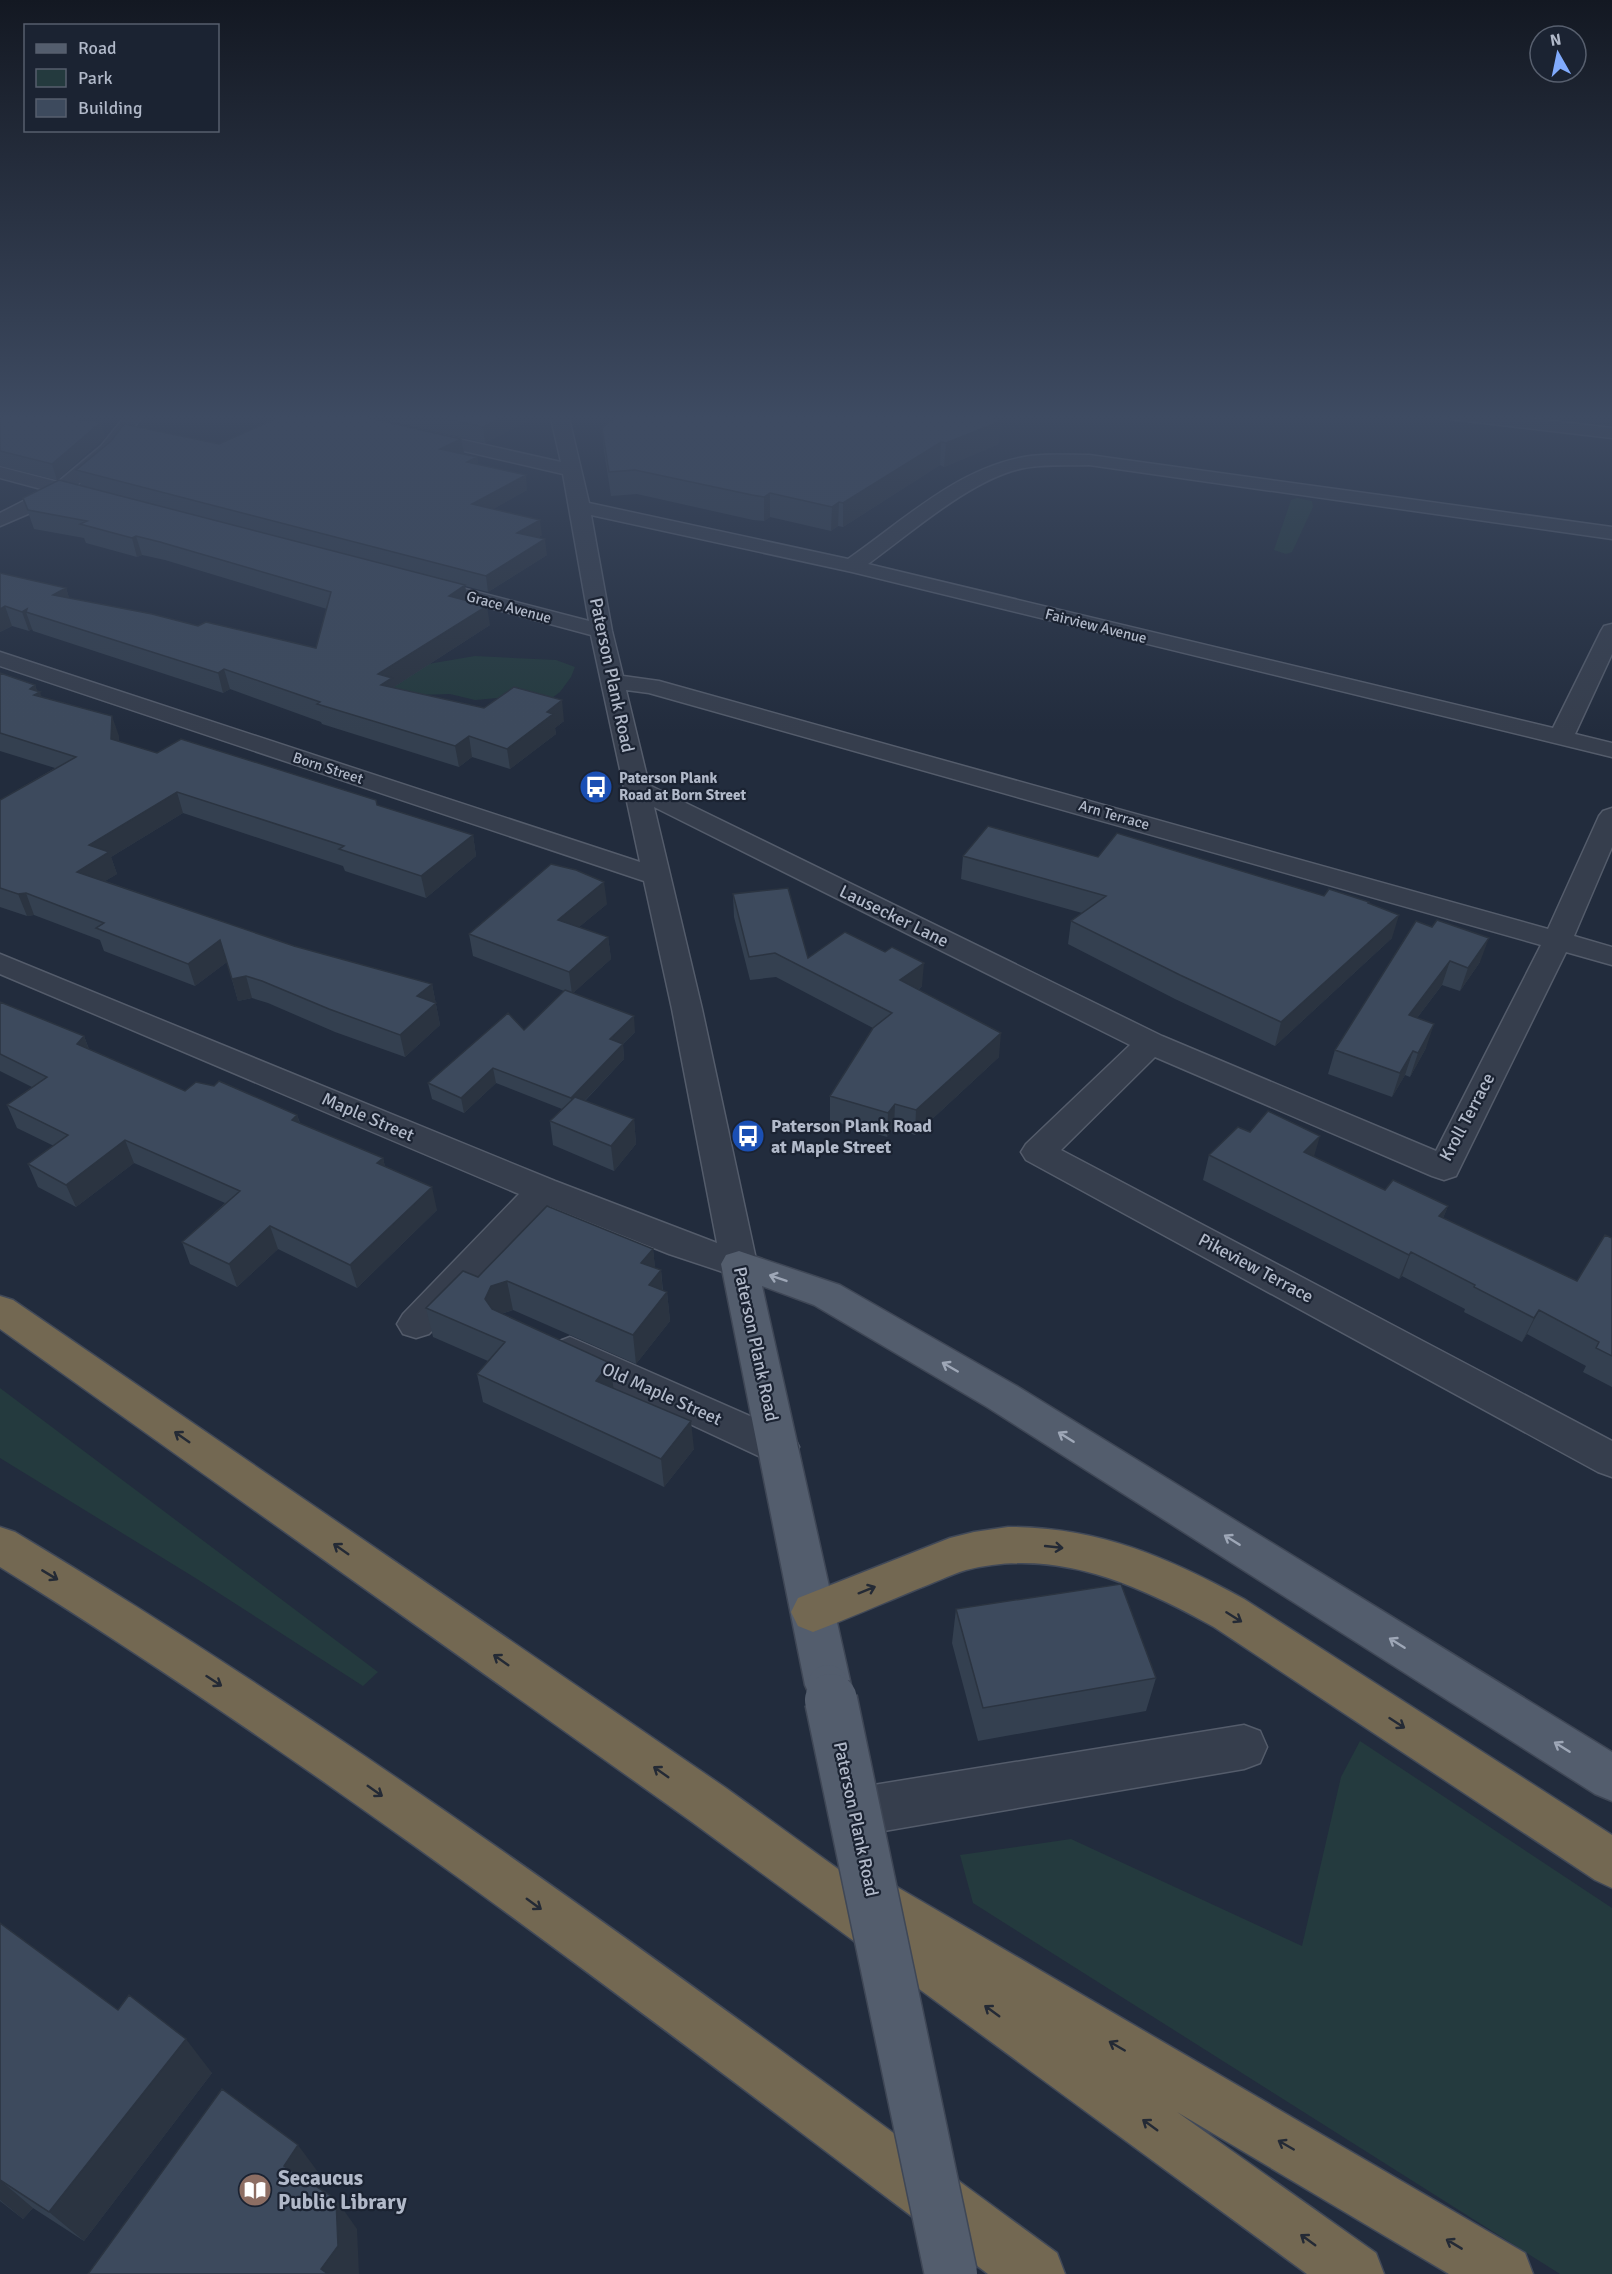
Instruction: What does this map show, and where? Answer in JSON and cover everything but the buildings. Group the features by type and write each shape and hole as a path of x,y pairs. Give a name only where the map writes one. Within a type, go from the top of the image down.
{"highway":[{"path":"0,1310 709,1805 1355,2274"},
{"path":"813,1612 973,1550 1014,1544 1057,1547 1099,1554 1140,1568 1187,1590 1228,1613 1612,1863"},
{"path":"0,1545 75,1590 364,1783 745,2058 1036,2274"},
{"path":"709,1805 1504,2274"}],"main road":[{"name":"Paterson Plank Road","path":"739,1264 951,2274"},
{"path":"739,1264 827,1295 1001,1396 1612,1778"}],"street":[{"name":"Paterson Plank Road","path":"582,520 601,631 687,1010 739,1264"},
{"name":"Fairview Avenue","path":"640,520 852,566 1612,750"},
{"path":"852,566 917,520"},
{"path":"1520,520 1612,533"},
{"name":"Grace Avenue","path":"399,578 601,631"},
{"path":"1560,739 1612,631"},
{"name":"Born Street","path":"0,659 656,876"},
{"name":"Arn Terrace","path":"613,682 651,686 1612,956"},
{"name":"Lausecker Lane","path":"637,789 1151,1043"},
{"name":"Kroll Terrace","path":"1151,1043 1444,1167 1558,940 1612,816"},
{"name":"Maple Street","path":"0,963 543,1190 682,1245 739,1264"},
{"name":"Pikeview Terrace","path":"1151,1043 1038,1152 1612,1460"},
{"path":"416,1324 543,1190"},
{"name":"Old Maple Street","path":"534,1335 779,1447"},
{"path":"855,1812 1244,1747"}],"green space":[{"path":"1284,520 1307,520 1292,552 1286,554 1274,550"},
{"path":"475,656 556,660 575,667 560,692 552,698 475,700 450,694 416,695 386,690 416,666"},
{"path":"0,1388 378,1672 363,1686 197,1579 0,1458"},
{"path":"1360,1741 1612,1908 1612,2274 1560,2274 973,1903 960,1855 1071,1839 1302,1946 1341,1777"}],"place":[{"name":"Paterson Plank Road at Born Street","path":"596,787"},
{"name":"Paterson Plank Road at Maple Street","path":"748,1136"},
{"name":"Secaucus Public Library","path":"255,2190"}]}
